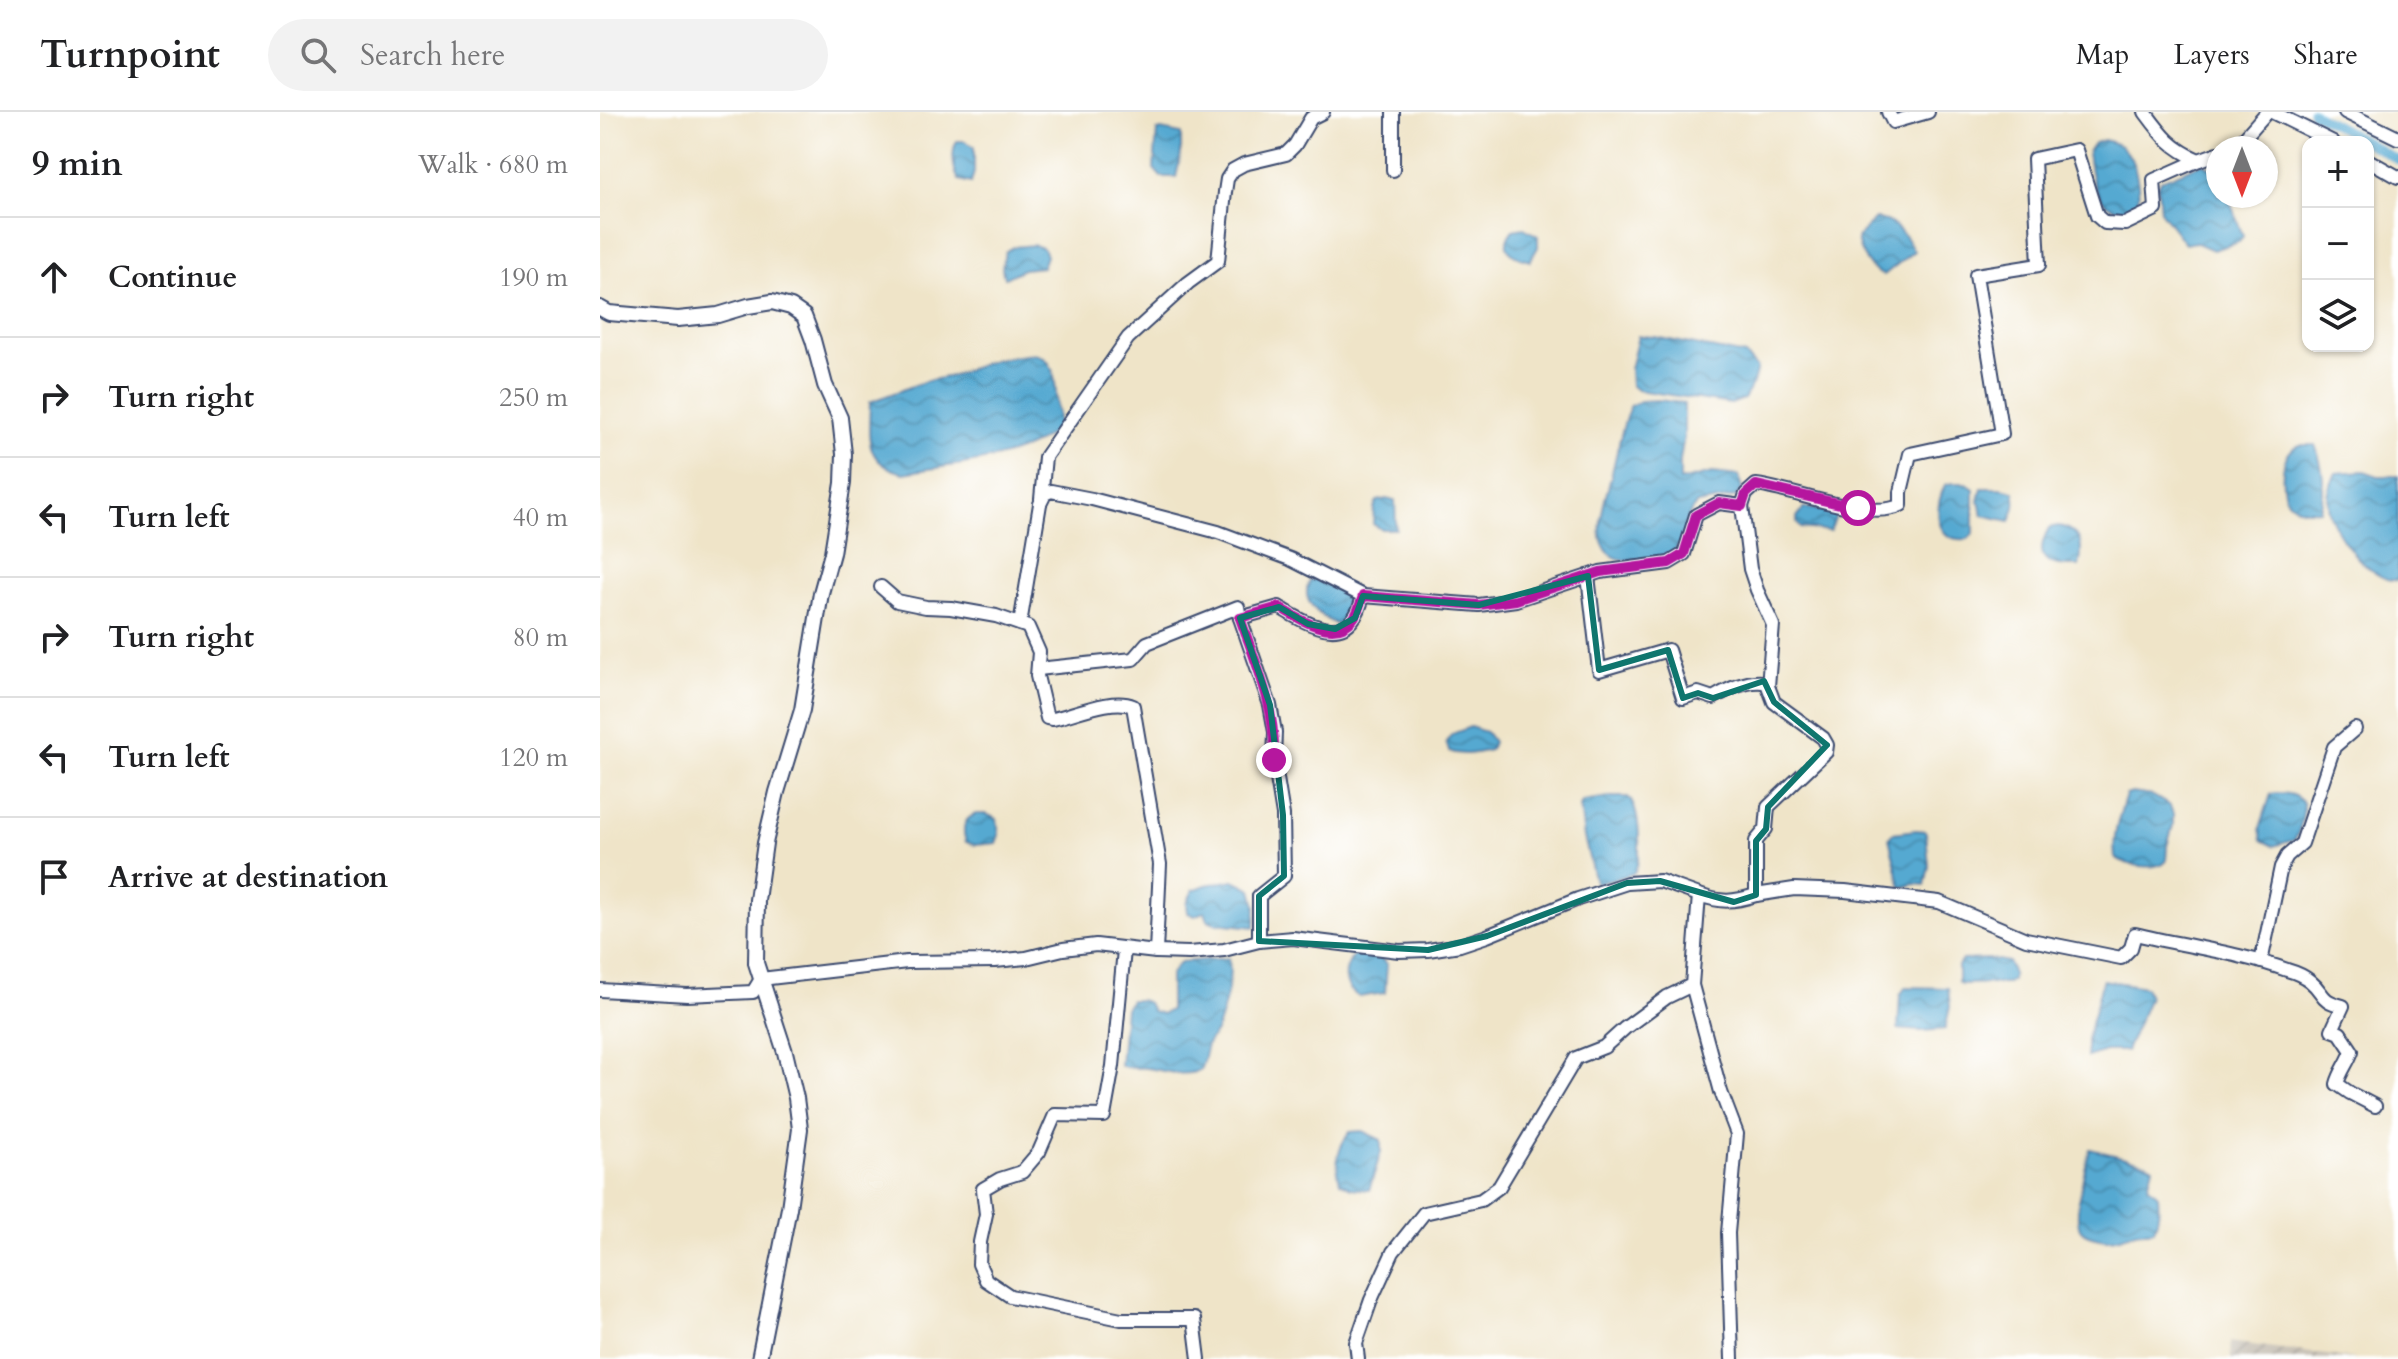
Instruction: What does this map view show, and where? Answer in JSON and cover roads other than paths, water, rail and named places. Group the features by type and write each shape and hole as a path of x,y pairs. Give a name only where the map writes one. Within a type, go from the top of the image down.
{"main road":[{"path":"600,308 609,313 678,319 718,315 772,302 791,307 804,316 825,385 840,418 843,483 832,553 821,593 802,710 765,843 757,900 756,963 785,1052 800,1129 791,1197 759,1359"}],"street":[{"path":"1020,624 1045,457 1128,338 1188,283 1218,261 1227,179 1233,170 1244,164 1286,154 1311,118 1323,112"},
{"path":"1393,112 1393,170"},
{"path":"1888,112 1893,122 1928,112"},
{"path":"2145,112 2180,152 2199,160"},
{"path":"2247,136 2270,112 2320,136"},
{"path":"2345,112 2398,138"},
{"path":"1756,895 1756,841 1766,829 1768,807 1826,752 1827,745 1823,738 1774,702 1770,695 1768,683 1773,625 1750,569 1742,506 1746,494 1756,485 1858,508 1892,510 1901,505 1910,454 2002,434 1976,275 2039,265 2034,159 2076,150 2097,216 2105,223 2125,224 2156,209 2154,180 2206,157"},
{"path":"2374,163 2398,177"},
{"path":"1040,504 1045,494 1051,491 1218,532 1290,559 1363,596 1479,605 1516,600 1600,572 1669,563 1684,554 1696,515 1719,503 1742,506"},
{"path":"1588,576 1599,670 1668,650 1683,698 1698,693 1713,698 1751,682 1768,683"},
{"path":"881,587 897,601 996,616 1028,627 1039,652 1037,676 1047,718 1125,702 1133,706 1160,864 1156,952"},
{"path":"1240,618 1279,607 1308,624 1335,629 1355,618 1363,596"},
{"path":"1038,669 1133,659 1147,643 1238,607 1270,705 1275,732 1274,760 1283,815 1284,876 1259,896 1259,941"},
{"path":"2261,962 2281,867 2287,856 2302,843 2334,747 2355,729"},
{"path":"600,990 687,995 753,992 761,979 907,962 1026,958 1096,945 1156,952 1224,950 1259,941 1293,938 1399,951 1428,950 1460,945 1487,936 1627,883 1660,881 1712,900 1734,902 1794,889 1845,891 1939,902 2026,939 2121,958 2131,948 2135,934 2286,969 2309,980 2324,999 2343,1006 2332,1030 2340,1033 2352,1051 2337,1084 2375,1106"},
{"path":"1699,895 1692,985 1721,1092 1737,1134 1728,1233 1732,1359"},
{"path":"1124,950 1113,1066 1104,1116 1055,1115 1039,1152 1022,1172 983,1189 986,1214 979,1264 986,1280 1010,1296 1121,1319 1194,1319 1199,1359"},
{"path":"1358,1359 1356,1343 1393,1252 1424,1213 1481,1200 1499,1187 1576,1058 1604,1047 1667,997 1692,985"}],"water":[{"path":"1157,131 1181,134 1176,177 1161,177 1154,169"},
{"path":"2104,140 2122,147 2131,159 2138,184 2137,208 2113,208 2099,195 2088,152 2094,143"},
{"path":"957,141 965,141 974,147 971,183 959,180 955,171 953,155"},
{"path":"2203,163 2206,165 2206,208 2232,208 2243,236 2239,242 2213,250 2195,242 2185,244 2160,211 2158,186 2161,180"},
{"path":"1875,219 1893,225 1914,251 1884,275 1866,261 1857,238"},
{"path":"1524,228 1538,236 1538,247 1530,261 1513,254 1507,247 1513,230"},
{"path":"1034,245 1043,248 1046,256 1042,267 1023,269 1005,278 1002,268 1006,251"},
{"path":"1638,336 1745,355 1757,368 1753,383 1744,399 1731,404 1637,390 1631,385 1630,369"},
{"path":"1032,354 1049,363 1055,380 1058,427 1043,439 1026,448 986,460 904,473 891,469 875,456 870,437 870,402 993,360"},
{"path":"1641,401 1684,403 1680,481 1712,473 1739,476 1742,490 1735,497 1697,504 1689,515 1678,547 1668,555 1648,561 1617,558 1607,551 1600,529 1622,432 1630,406"},
{"path":"2300,445 2315,445 2318,453 2323,486 2320,510 2296,507 2284,492 2284,463 2291,450"},
{"path":"2364,471 2378,476 2398,476 2398,580 2376,574 2365,565 2344,540 2330,515 2328,496 2336,473"},
{"path":"1966,483 1974,489 1974,533 1968,539 1949,536 1940,522 1941,494 1945,485"},
{"path":"1982,488 2014,491 2015,506 2010,521 1982,515 1979,501"},
{"path":"1377,501 1395,501 1396,529 1381,529 1373,524"},
{"path":"1804,508 1835,514 1830,531 1801,528 1797,517"},
{"path":"2058,526 2072,531 2079,540 2079,566 2052,563 2043,555 2044,539 2049,528"},
{"path":"1314,579 1350,598 1354,602 1354,612 1337,625 1318,613 1307,595 1310,581"},
{"path":"1470,727 1486,732 1493,742 1490,750 1464,754 1449,751 1446,742 1452,734"},
{"path":"2271,794 2291,795 2304,804 2300,828 2294,840 2274,846 2262,840 2260,828"},
{"path":"2126,795 2153,796 2170,806 2173,825 2166,861 2161,864 2140,866 2115,857 2119,817"},
{"path":"1628,797 1636,812 1639,834 1637,866 1634,873 1599,883 1595,882 1584,837 1580,805 1583,801"},
{"path":"976,814 997,819 999,835 996,843 975,845 966,842 965,825"},
{"path":"1916,830 1926,833 1929,866 1925,885 1901,888 1889,838 1893,833"},
{"path":"1234,880 1252,889 1256,906 1255,927 1215,923 1208,920 1205,911 1195,916 1188,913 1187,903 1193,890"},
{"path":"1354,955 1379,957 1387,964 1385,993 1359,997 1353,993 1347,983 1346,972"},
{"path":"1228,958 1230,974 1225,1004 1200,1070 1180,1073 1120,1065 1125,1008 1131,1000 1144,1001 1152,1011 1162,1014 1170,1010 1170,975 1180,962"},
{"path":"1962,960 2008,962 2012,980 2007,983 1958,982 1958,966"},
{"path":"2103,980 2145,987 2149,997 2126,1051 2105,1051 2087,1057 2087,1039"},
{"path":"1906,987 1948,988 1950,1007 1945,1029 1898,1029 1900,995"},
{"path":"1362,1131 1381,1140 1381,1152 1369,1190 1351,1188 1340,1182 1338,1168 1338,1156 1346,1138 1350,1132"},
{"path":"2090,1149 2153,1167 2148,1186 2158,1195 2154,1230 2109,1239 2081,1230 2079,1203"}],"waterway":[{"path":"2312,112 2356,136"},
{"path":"2374,146 2398,160"}]}
